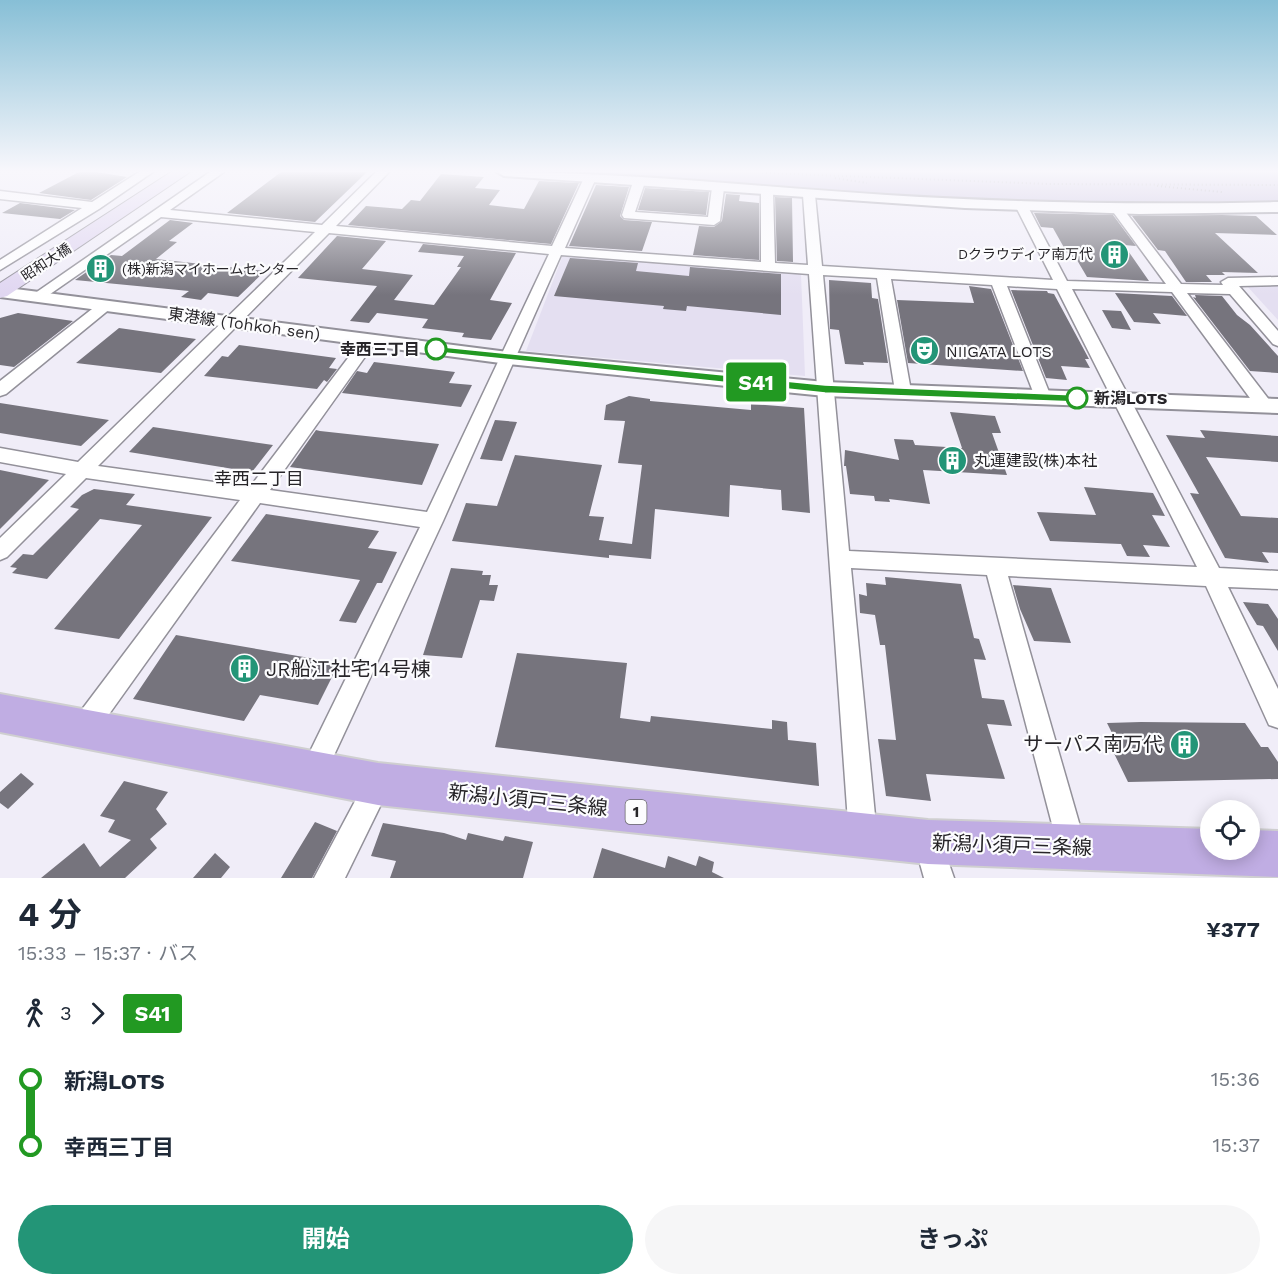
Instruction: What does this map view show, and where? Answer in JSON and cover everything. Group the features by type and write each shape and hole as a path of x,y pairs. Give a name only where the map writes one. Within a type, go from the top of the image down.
{"main road":[{"name":"昭和大橋","path":"0,292 120,213"},
{"name":"新潟小須戸三条線","path":"0,713 378,784 863,836 933,860 1072,847 1221,865 1278,854"}],"street":[{"path":"0,266 84,213"},
{"path":"38,296 158,213 558,251 816,270 1064,285 1234,290"},
{"path":"0,551 341,213"},
{"path":"313,772 433,521 575,213"},
{"path":"629,213 628,215 714,221 715,213"},
{"path":"767,213 768,266"},
{"path":"811,213 863,836"},
{"path":"1025,213 1212,576 1278,716"},
{"path":"1120,213 1176,289 1271,406"},
{"path":"883,274 903,391"},
{"path":"998,281 1043,397"},
{"path":"1278,281 1228,282 1278,341"},
{"name":"東港線 (Tohkoh sen)","path":"0,292 508,358 825,389 1271,406"},
{"path":"0,390 106,305"},
{"path":"83,729 369,340"},
{"path":"2,457 433,521"},
{"path":"839,559 1278,580"},
{"path":"995,566 1072,847"},
{"path":"329,878 378,784"}],"shaded area":[{"path":"563,255 801,274 805,376 526,351"},
{"path":"1247,286 1278,286 1278,320"}],"building":[{"path":"2,213 70,213 60,219"},
{"path":"227,213 324,213 315,222"},
{"path":"359,213 565,213 551,244 348,225"},
{"path":"584,213 621,213 620,216 624,220 652,222 642,251 569,246"},
{"path":"678,213 706,213 706,215"},
{"path":"723,213 759,213 759,260 693,255 699,226 714,227 722,221"},
{"path":"775,213 792,213 793,262 777,261"},
{"path":"1034,213 1113,215 1136,246 1124,245 1149,281 1087,277 1077,260 1071,260 1053,228 1041,227"},
{"path":"1132,216 1256,216 1277,235 1215,233 1258,273 1222,272 1225,275 1206,275 1212,282 1186,282 1165,251 1158,250"},
{"path":"170,220 193,223 169,241 177,242 156,259 265,271 238,297 208,293 201,300 181,297 189,291 75,280 111,255 122,256"},
{"path":"337,236 386,241 362,269 413,275 394,300 434,305 461,267 457,267 464,256 418,252 423,244 516,253 490,300 512,303 491,340 462,337 464,333 422,328 428,319 377,313 369,323 350,321 377,286 298,278"},
{"path":"570,258 638,263 636,271 689,276 690,267 781,274 781,315 687,306 686,311 663,309 664,306 554,296"},
{"path":"829,280 871,283 872,298 878,299 888,363 845,364 839,330 830,329"},
{"path":"969,286 991,289 1023,371 908,363 897,300 974,303"},
{"path":"1011,290 1047,291 1054,294 1089,359 1085,359 1090,368 1061,366 1067,380 1046,378"},
{"path":"1115,293 1172,296 1187,316 1153,313 1161,324 1134,322"},
{"path":"1195,295 1222,296 1237,315 1250,325 1278,356 1278,373 1250,371 1193,297 1196,298"},
{"path":"1102,310 1121,311 1131,330 1112,328"},
{"path":"18,313 73,321 14,367 0,365 0,318"},
{"path":"119,328 196,339 161,373 76,363"},
{"path":"239,345 336,358 329,368 337,369 327,382 324,380 317,389 204,376 222,356 228,357"},
{"path":"374,362 455,372 449,383 472,385 461,407 342,393 357,371 367,373"},
{"path":"629,396 650,399 650,401 751,410 751,404 804,408 810,513 782,510 781,490 730,485 729,517 655,509 651,559 609,555 609,558 452,541 466,503 497,506 515,455 602,465 589,516 604,517 599,540 632,544 642,465 618,463 625,421 604,420 606,405"},
{"path":"0,403 109,420 81,446 0,433"},
{"path":"950,412 995,416 1001,433 992,433 1007,475 923,470 930,504 889,499 890,502 875,501 874,496 850,494 846,466 844,466 845,450 899,460 894,439 913,440 915,445 962,448"},
{"path":"495,420 517,422 502,461 480,459"},
{"path":"153,427 273,445 252,472 129,452"},
{"path":"316,430 439,444 422,485 290,467"},
{"path":"1200,430 1278,436 1278,462 1206,457 1241,516 1278,518 1278,553 1262,552 1269,563 1225,558 1190,493 1199,494 1166,435 1205,438"},
{"path":"0,470 49,480 0,529"},
{"path":"1084,487 1153,493 1165,516 1152,515 1170,547 1143,545 1150,557 1127,556 1121,544 1050,541 1037,512 1096,515"},
{"path":"94,489 135,494 126,505 212,517 119,639 54,629 142,525 100,519 47,579 12,573 17,568 10,567 23,554 33,555 79,509 70,507 82,495"},
{"path":"266,514 379,531 368,548 397,552 382,583 377,583 356,623 339,621 360,580 231,561"},
{"path":"451,568 483,571 482,575 491,575 489,585 498,585 494,601 480,600 462,658 423,655"},
{"path":"885,577 961,584 974,638 979,639 986,660 974,659 982,698 1004,700 1012,726 987,724 1005,779 926,774 931,801 886,796 878,739 896,740 885,645 880,645 875,615 860,613 859,594 867,596 866,583 886,585"},
{"path":"1013,585 1051,588 1071,643 1034,641 1020,609"},
{"path":"1243,602 1268,604 1278,619 1278,651 1263,626 1257,625"},
{"name":"JR船江社宅14号棟","path":"176,635 339,663 318,705 260,695 244,721 133,699"},
{"path":"517,653 627,663 620,718 650,722 651,716 772,729 772,720 787,722 788,740 816,743 819,786 495,747"},
{"name":"サーパス南万代","path":"1107,723 1245,723 1261,747 1268,747 1278,762 1278,779 1128,782 1108,741 1116,741"},
{"path":"21,773 34,784 8,809 0,803 0,792"},
{"path":"124,781 168,792 156,809 167,824 150,839 157,848 125,878 41,878 84,843 100,867 131,840 108,832 115,820 100,816"},
{"path":"315,822 337,831 312,878 281,878"},
{"path":"383,823 444,833 466,840 468,833 503,841 505,836 533,842 523,878 390,878 396,861 371,856"},
{"path":"602,848 665,868 668,856 696,866 699,856 714,862 712,872 724,878 593,878"},
{"path":"215,853 230,867 221,878 193,878"}],"bus line":[{"name":"S41","path":"436,349 825,389 1077,398"}],"place":[{"name":"Dクラウディア南万代","path":"1114,254"},
{"name":"(株)新潟マイホームセンター","path":"101,269"},
{"name":"幸西三丁目","path":"436,349"},
{"name":"NIIGATA LOTS","path":"925,351"},
{"name":"新潟LOTS","path":"1077,398"},
{"name":"丸運建設(株)本社","path":"953,460"},
{"name":"JR船江社宅14号棟","path":"245,669"},
{"name":"サーパス南万代","path":"1184,744"}],"district":[{"name":"幸西二丁目","path":"259,478"}]}
